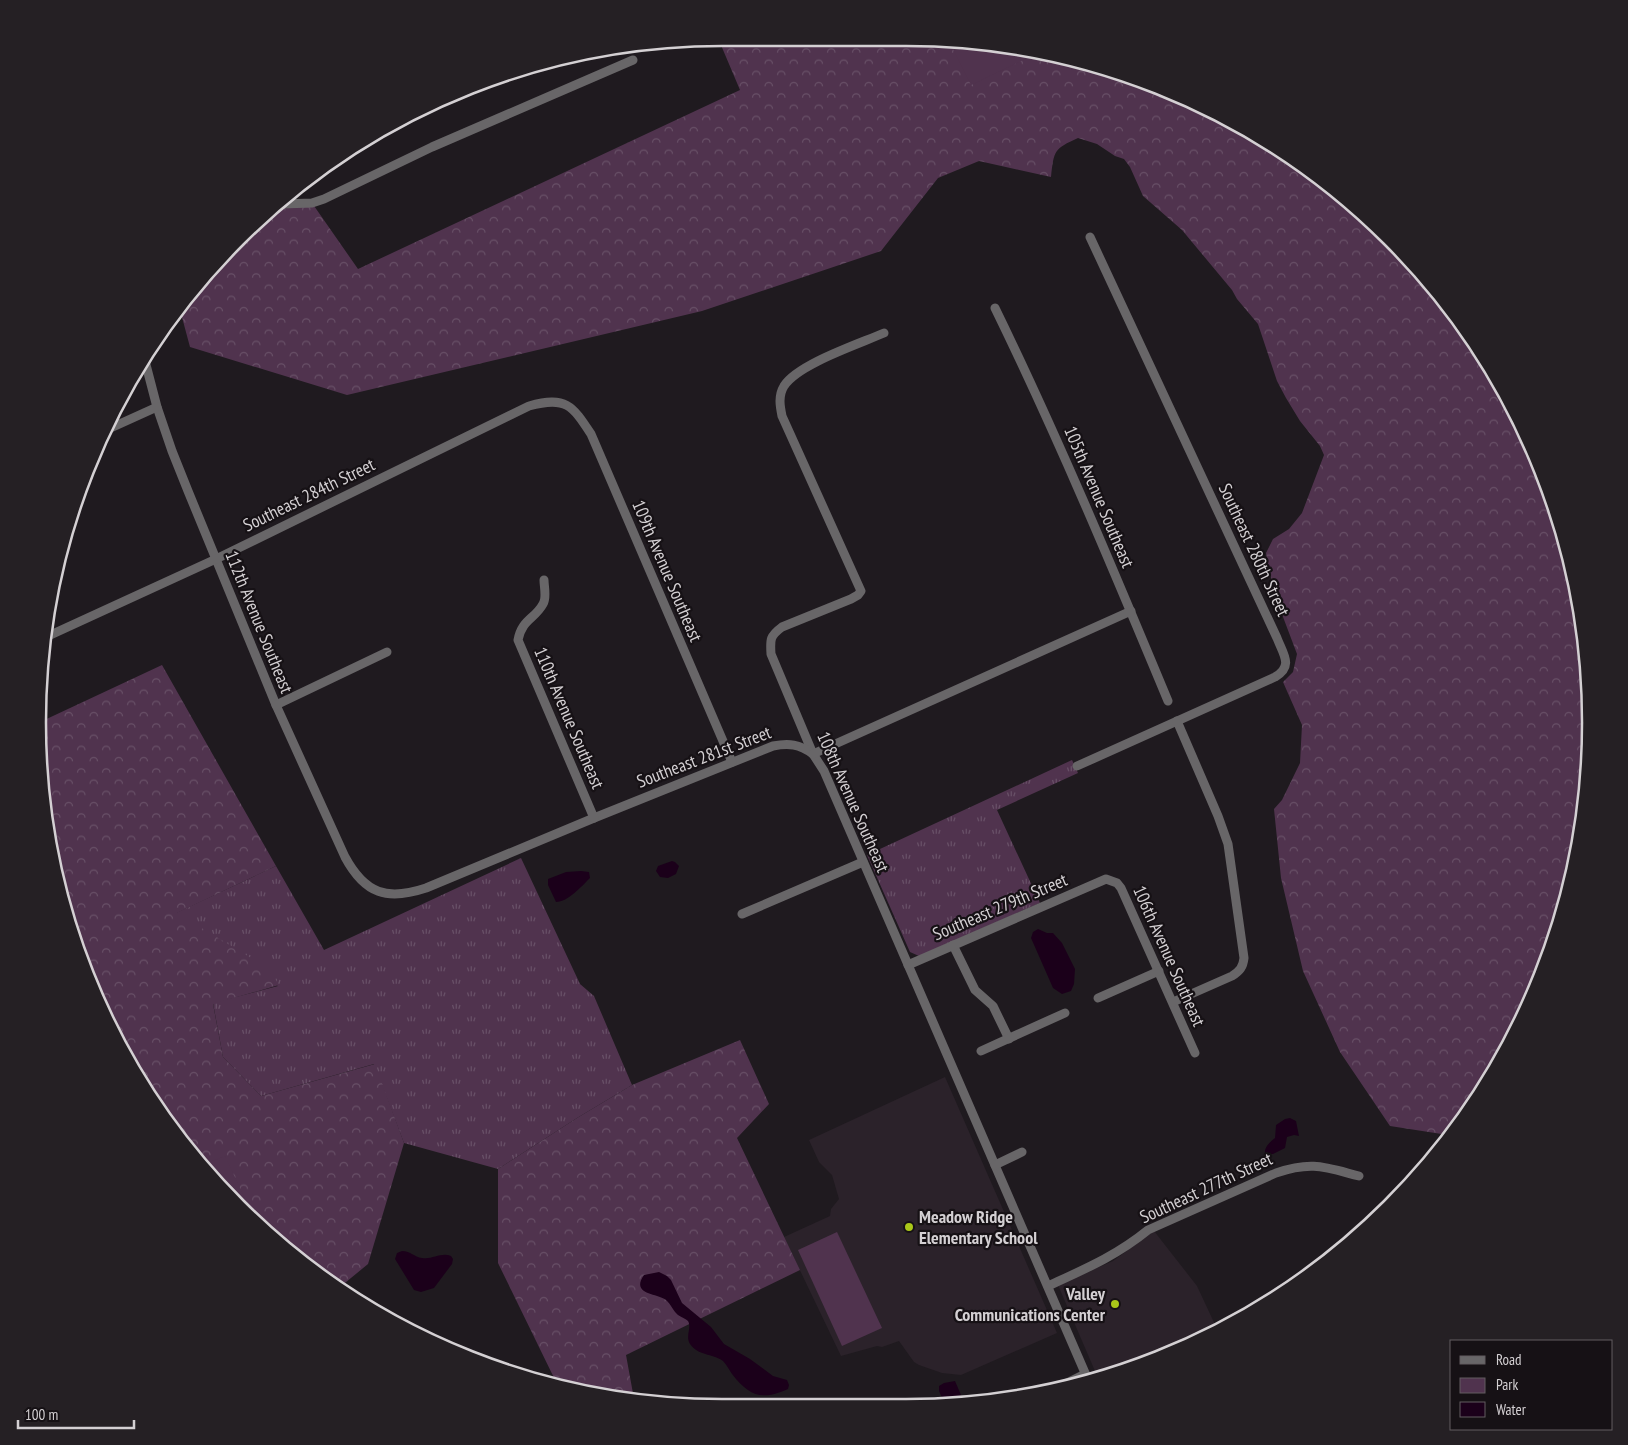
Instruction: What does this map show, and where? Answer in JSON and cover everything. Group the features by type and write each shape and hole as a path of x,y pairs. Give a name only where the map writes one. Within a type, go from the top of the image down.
{"street":[{"path":"289,204 312,203 324,199 432,148 633,60"},
{"name":"Southeast 280th Street","path":"1077,766 1275,677 1284,672 1286,667 1286,660 1277,638 1090,237"},
{"name":"105th Avenue Southeast","path":"996,308 1031,381 1131,610 1168,701"},
{"name":"108th Avenue Southeast","path":"884,333 805,367 784,386 780,401 782,416 861,591 851,599 782,627 775,632 770,640 771,654 813,754 824,771 1086,1375"},
{"name":"112th Avenue Southeast","path":"147,368 157,407 172,451 276,706 345,857 356,874 366,884"},
{"name":"Southeast 284th Street","path":"52,634 216,559 529,406 560,401"},
{"name":"109th Avenue Southeast","path":"560,401 580,416 591,434 732,762"},
{"path":"115,426 157,407"},
{"name":"110th Avenue Southeast","path":"544,580 544,604 520,630 518,640 594,818"},
{"path":"813,754 1131,610"},
{"path":"276,706 388,652"},
{"path":"1173,1002 1239,972 1243,966 1244,958 1228,844 1218,816 1177,722"},
{"name":"Southeast 281st Street","path":"366,884 385,894 411,893 773,746 785,744 803,747 813,754"},
{"path":"742,914 863,862"},
{"name":"Southeast 279th Street","path":"908,965 1106,879"},
{"name":"106th Avenue Southeast","path":"1106,879 1117,883 1122,888 1195,1053"},
{"path":"954,945 975,990 993,1006 1009,1039"},
{"path":"1098,998 1159,971"},
{"path":"981,1051 1065,1013"},
{"path":"995,1165 1022,1152"},
{"name":"Southeast 277th Street","path":"1048,1286 1106,1260 1148,1230 1293,1167 1307,1165 1323,1167 1360,1176"}],"shaded area":[{"name":"Meadow Ridge Elementary School","path":"945,1077 1057,1333 961,1375 942,1373 919,1365 914,1362 899,1341 882,1347 877,1346 841,1356 784,1237 830,1216 831,1209 839,1199 832,1175 819,1162 809,1140"},
{"path":"1154,1231 1197,1286 1215,1324 1164,1347 1095,1372 1058,1285 1113,1261"}],"green space":[{"path":"721,46 906,46 950,48 994,52 1037,59 1081,69 1123,82 1205,116 1281,160 1317,186 1384,244 1442,311 1468,347 1512,423 1546,505 1559,547 1576,634 1582,722 1576,811 1569,854 1559,898 1546,940 1512,1022 1468,1098 1442,1134 1390,1126 1340,1052 1303,971 1281,878 1274,809 1282,800 1300,763 1302,725 1283,682 1293,672 1297,654 1277,601 1266,553 1273,539 1289,529 1302,513 1324,455 1320,446 1300,421 1277,381 1258,324 1182,230 1143,196 1130,167 1124,159 1115,156 1097,144 1078,138 1064,145 1057,152 1053,161 1051,177 979,161 938,178 881,251 702,311 347,395 190,347 182,317 244,244 289,204 312,203 358,269 740,90"},
{"path":"953,48 1028,58 971,85"},
{"path":"162,665 276,866 177,913 269,969 279,985 213,1004 223,1057 261,1096 375,1064 404,1143 368,1264 345,1283 277,1231 244,1201 214,1168 160,1098 116,1022 82,940 69,898 52,811 46,719"},
{"path":"1072,760 1078,773 997,810 1040,903 919,956 910,952 867,855"},
{"path":"521,858 580,984 594,996 632,1085 498,1169 404,1143 374,1064 261,1096 223,1057 213,1003 278,986 176,913 276,866 324,950"},
{"path":"740,1040 769,1104 737,1138 800,1270 626,1355 633,1393 554,1378 498,1263 498,1169 632,1085"},
{"path":"225,1156 248,1204 244,1201 209,1162"},
{"path":"837,1232 882,1328 842,1346 798,1250"}],"water":[{"path":"672,861 679,866 676,874 668,878 660,877 656,871 658,866"},
{"path":"566,872 589,872 590,878 570,897 556,902 548,885 548,879"},
{"path":"1038,929 1047,933 1053,933 1062,943 1075,969 1074,984 1071,991 1062,994 1053,988 1031,938 1033,932"},
{"path":"1290,1118 1296,1121 1299,1136 1287,1137 1285,1148 1273,1154 1265,1154 1266,1147 1275,1138 1276,1125"},
{"path":"402,1251 422,1258 440,1255 451,1256 453,1259 452,1264 434,1288 421,1292 414,1290 395,1259 397,1253"},
{"path":"659,1272 671,1280 682,1303 711,1327 724,1344 750,1359 773,1376 787,1380 788,1389 771,1395 750,1392 738,1381 723,1361 693,1348 689,1341 688,1321 678,1315 666,1300 643,1290 640,1286 644,1275"},
{"path":"955,1381 961,1395 942,1397 939,1386"}],"place":[{"name":"Meadow Ridge Elementary School","path":"909,1227"},
{"name":"Valley Communications Center","path":"1115,1304"}]}
